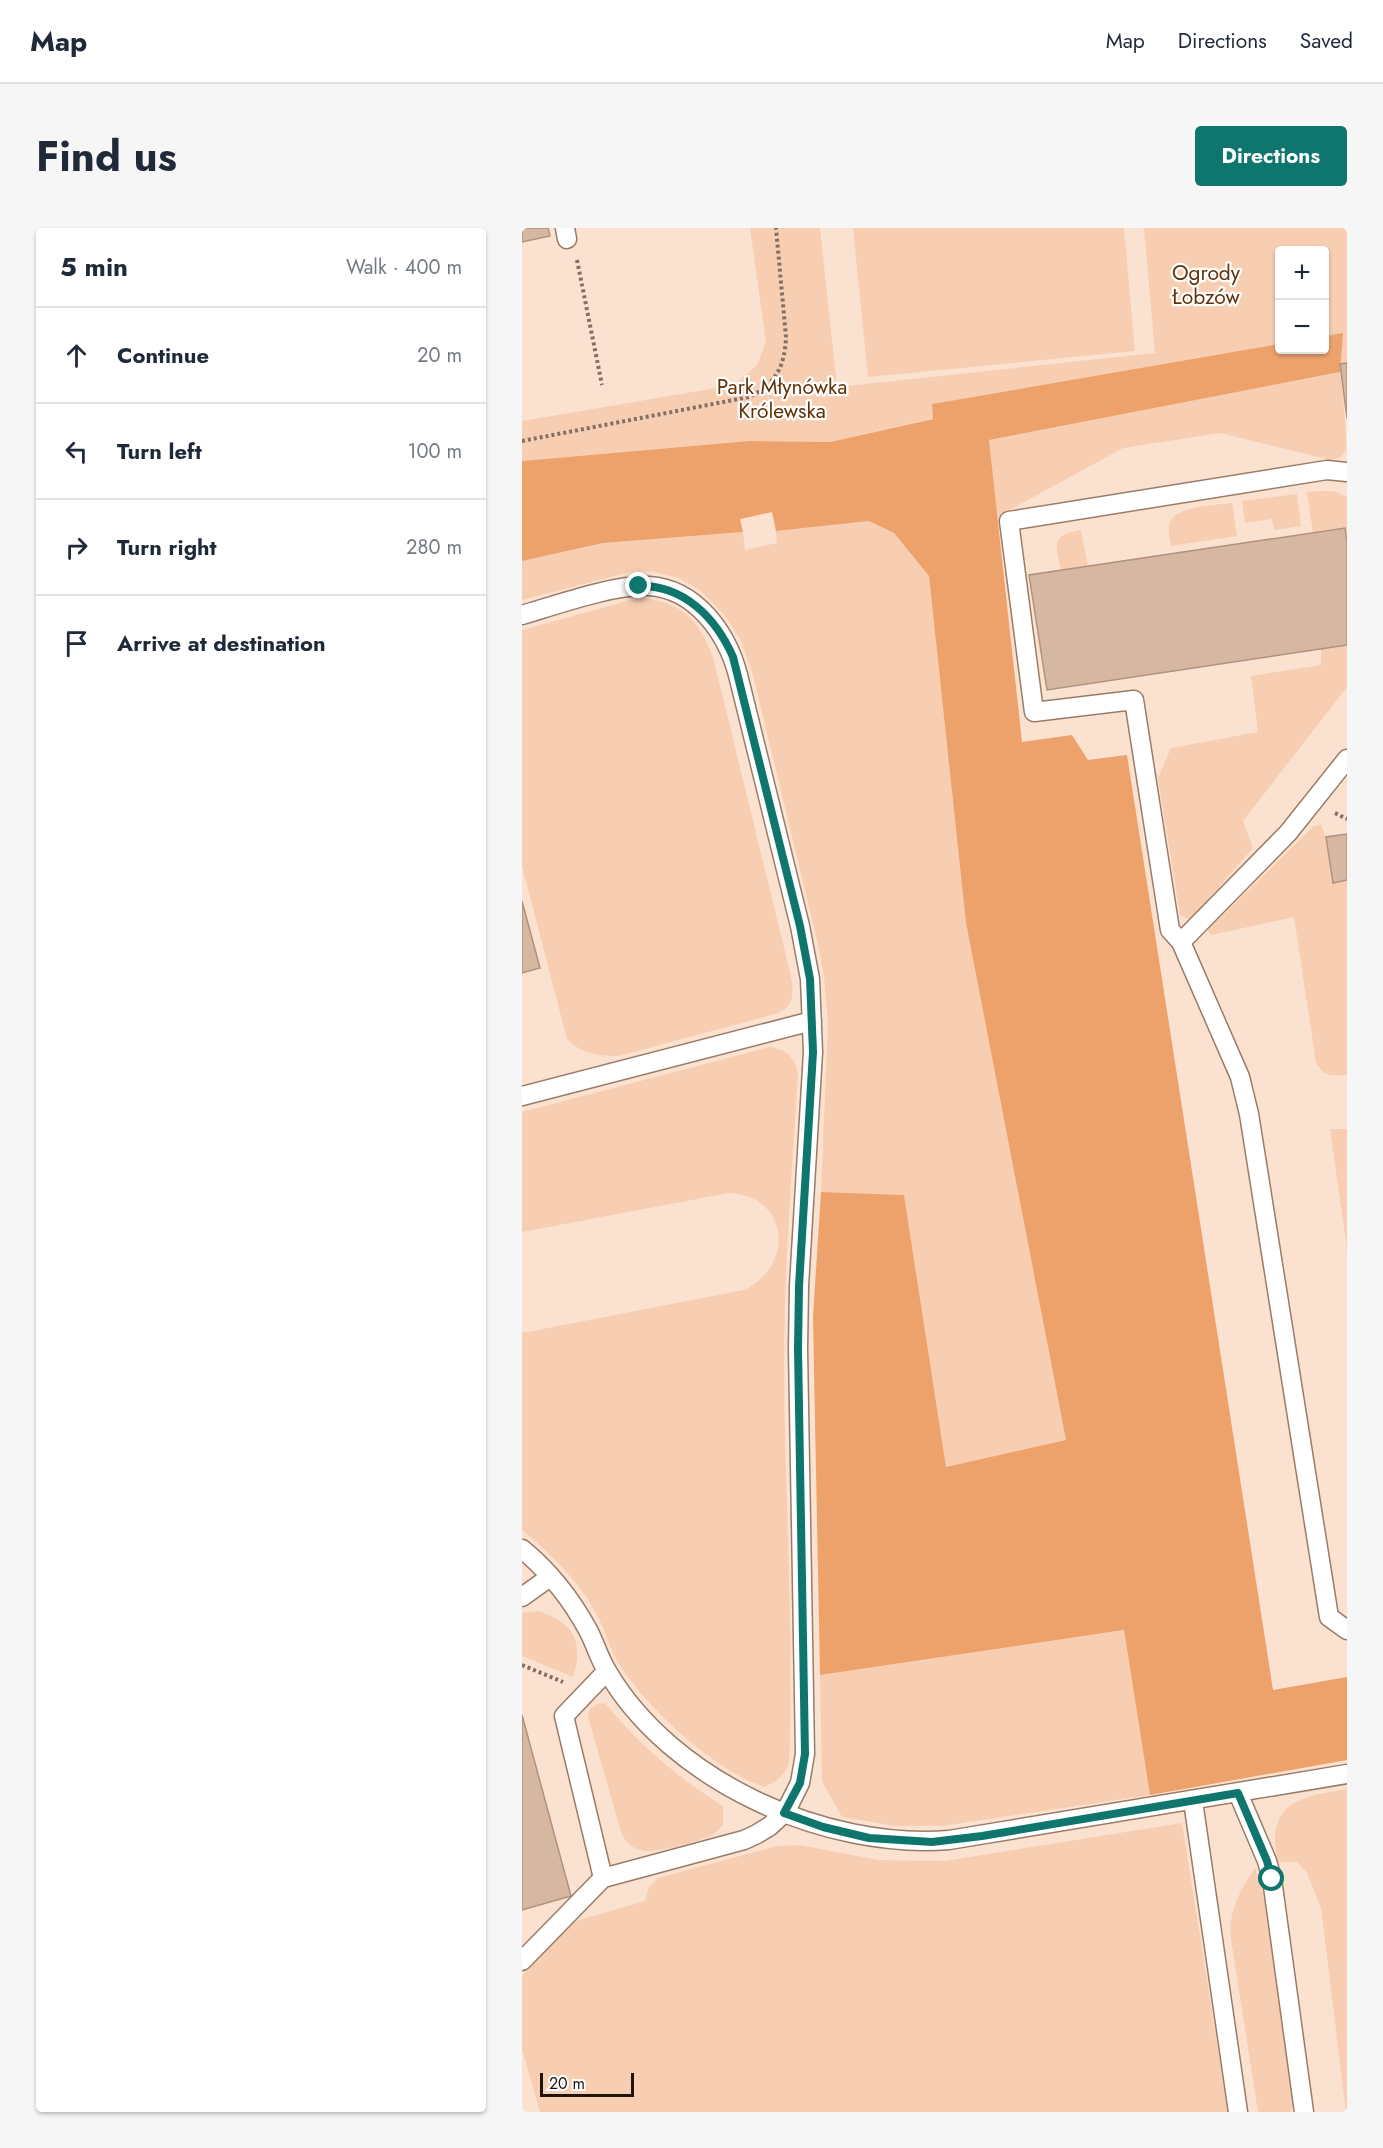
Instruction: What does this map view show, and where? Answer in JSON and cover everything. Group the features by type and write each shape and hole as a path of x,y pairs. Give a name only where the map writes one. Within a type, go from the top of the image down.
{"lane":[{"path":"1347,472 1327,470 1009,521 1034,712 1134,700 1170,930 1181,942 1240,1077 1245,1095 1329,1617 1347,1630"},
{"path":"522,615 620,589 648,586 666,589 686,598 705,613 722,634 733,657 738,675 800,926 810,979 813,1052 799,1286 798,1349 805,1754 800,1783 784,1813 770,1826 744,1840 603,1878 522,1961"},
{"path":"1181,942 1288,833 1347,759"},
{"path":"522,1096 812,1021"},
{"path":"522,1549 565,1594 589,1631 607,1671 642,1717 675,1748 727,1785 757,1802 823,1827 869,1838 932,1842 982,1836 1347,1774"},
{"path":"522,1597 550,1578"},
{"path":"603,1878 564,1716 607,1671"},
{"path":"1238,1793 1267,1861 1272,1879 1304,2112"},
{"path":"1193,1801 1238,2112"}],"path":[{"path":"522,441 749,397 765,388 780,370 786,344 776,228"},
{"path":"566,233 573,244 602,385"}],"green space":[{"path":"750,228 820,228 837,387 1155,353 1144,228 1347,228 1347,363 1340,364 1343,334 1329,336 1329,246 1275,246 1275,345 932,404 934,418 830,442 749,441 522,461 522,421 734,385 757,365 766,342"},
{"path":"853,228 1124,228 1135,351 868,377"},
{"path":"1340,372 1346,450 1338,458 1331,460 1220,433 1123,448 997,517 989,440"},
{"path":"1334,491 1347,497 1347,532 1313,533 1307,492"},
{"path":"1297,494 1301,526 1274,530 1272,519 1245,523 1242,501"},
{"path":"1232,503 1237,536 1171,546 1169,528 1174,517 1188,509"},
{"path":"869,521 894,533 929,576 966,923 1066,1440 946,1467 904,1195 821,1192 828,1022 824,976 752,671 740,639 726,617 701,591 679,578 648,571 634,571 522,600 522,561 603,543 743,532 745,550 777,543 776,531"},
{"path":"1081,530 1088,567 1061,571 1057,543 1064,535"},
{"path":"645,598 670,605 688,616 702,633 713,657 790,971 792,995 787,1007 775,1014 619,1056 604,1055 578,1048 567,1039 522,866 522,630"},
{"path":"1347,645 1347,687 1243,821 1253,848 1190,920 1180,915 1158,778 1171,748 1258,732 1251,676 1321,665 1321,649"},
{"path":"1321,825 1326,837 1333,882 1347,880 1347,1075 1337,1076 1322,1071 1316,1063 1294,917 1211,935 1208,930 1314,826"},
{"path":"770,1047 789,1055 795,1062 798,1073 784,1331 789,1566 789,1763 779,1778 764,1787 744,1779 705,1753 650,1703 618,1663 597,1615 582,1591 554,1558 522,1530 522,1333 744,1290 761,1278 772,1264 778,1248 778,1232 773,1218 763,1205 748,1197 729,1193 522,1232 522,1112"},
{"path":"1330,1129 1347,1129 1347,1249"},
{"path":"539,1611 561,1621 573,1635 577,1654 573,1677 522,1656 522,1613"},
{"path":"1124,1630 1150,1795 942,1826 896,1826 842,1817 822,1781 820,1675"},
{"path":"605,1703 631,1733 660,1759 690,1784 723,1806 723,1825 715,1833 690,1843 652,1851 638,1849 628,1843 621,1832 588,1717 590,1709 597,1704"},
{"path":"1347,1789 1346,2112 1321,1908 1307,1873 1297,1862 1278,1862 1275,1842 1276,1827 1281,1815 1289,1806 1314,1795"},
{"path":"1182,1823 1228,2112 540,2112 522,2049 522,1976 573,1922 645,1901 649,1887 658,1878 777,1846 800,1845 878,1860 945,1861"},
{"path":"1255,1868 1271,1918 1293,2102 1291,2112 1258,2112 1230,1933 1230,1924 1237,1899"}],"shaded area":[{"path":"1343,333 1340,372 989,440 1022,742 1072,735 1088,760 1127,755 1273,1690 1347,1677 1347,1760 1150,1795 1124,1630 820,1675 813,1317 821,1192 904,1195 946,1467 1066,1440 966,923 929,576 894,533 869,521 776,531 772,512 740,519 743,532 603,543 522,561 522,461 749,441 830,442 933,419 932,404 1275,345 1275,354 1329,354 1329,335"}],"building":[{"path":"522,228 548,228 550,236 522,242"},
{"path":"1347,363 1347,418 1340,364"},
{"path":"1345,528 1347,645 1047,690 1029,575"},
{"path":"1347,834 1347,880 1333,883 1326,837"},
{"path":"522,901 540,968 522,973"},
{"path":"522,1715 571,1896 522,1910"}],"route":[{"path":"639,586 666,589 686,598 714,623 728,645 738,675 800,926 810,979 813,1052 799,1286 798,1349 805,1754 800,1783 784,1813 823,1827 869,1838 932,1842 982,1836 1238,1793 1267,1861 1272,1879"}],"park label":[{"name":"Ogrody Łobzów","path":"1206,285"},
{"name":"Park Młynówka Królewska","path":"782,399"}]}
